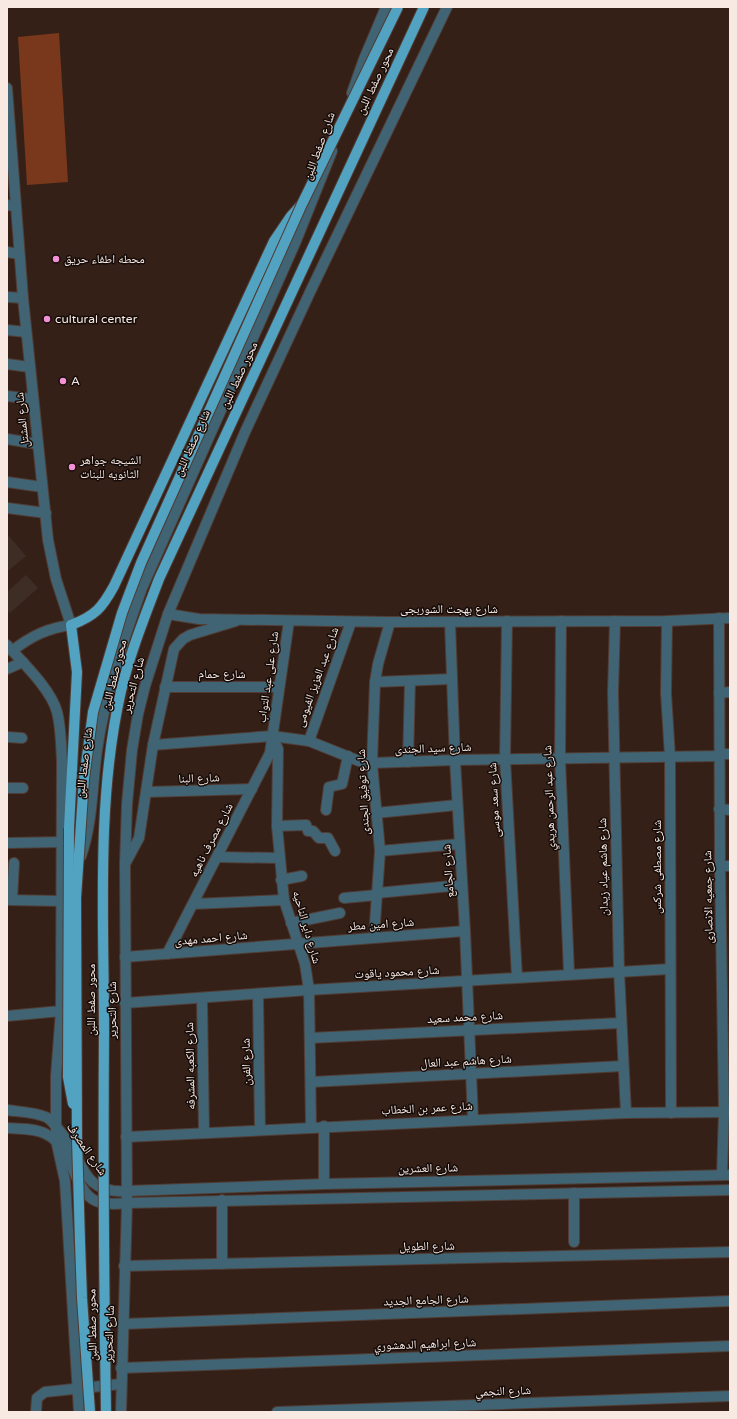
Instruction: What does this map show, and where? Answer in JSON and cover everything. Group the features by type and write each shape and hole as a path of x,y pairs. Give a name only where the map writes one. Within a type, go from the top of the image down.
{"main road":[{"name":"محور صفط اللبن","path":"90,1412 82,1298 77,1138 76,898 84,779 93,712 118,626 134,580 302,204 398,7"},
{"name":"محور صفط اللبن","path":"106,1412 103,1176 104,819 110,753 121,691 138,633 159,579 424,7"},
{"path":"77,1138 74,1108 68,1077 69,828 77,672 71,625 92,615 106,602 121,573 274,241 291,216 302,204"}],"street":[{"name":"شارع صفط اللبن","path":"60,901 76,870 87,836 97,750 105,709 117,661 137,601 306,216 332,152 364,59 386,7"},
{"name":"شارع التحرير","path":"121,1412 126,1203 125,864 127,804 132,750 138,714 145,686 168,614 246,432 314,283 447,7"},
{"name":"شارع المشتل","path":"7,88 11,206 19,254 32,399 42,487 52,562 71,625"},
{"path":"7,252 19,254"},
{"path":"7,297 23,298"},
{"path":"7,330 26,332"},
{"path":"7,364 29,367"},
{"path":"7,396 32,399"},
{"path":"7,439 37,444"},
{"path":"7,482 42,487"},
{"path":"7,508 46,513"},
{"name":"شارع بهجت الشوربجى","path":"168,614 199,620 351,622 667,621 730,618"},
{"name":"شارع جمعيه الانصارى","path":"719,618 719,810 725,866 727,1079 726,1175"},
{"path":"125,864 139,838 153,745 174,649 179,642 190,635 237,620"},
{"name":"شارع على عبد التواب","path":"272,736 289,621"},
{"name":"شارع سعد موسى","path":"507,621 505,759 517,978"},
{"name":"شارع عبد الرحمن هريدي","path":"561,621 560,759 569,974"},
{"name":"شارع هاشم عياد زيدان","path":"615,621 613,692 614,758 620,1023 626,1113"},
{"name":"شارع مصطفى شركس","path":"667,621 666,693 670,757 671,1112"},
{"name":"شارع عبد العزيز الفيومى","path":"309,741 351,622"},
{"name":"شارع توفيق الجندى","path":"374,937 380,851 372,763 375,682 378,664 390,622"},
{"name":"شارع الجامع","path":"450,622 451,679 465,931 473,1119"},
{"path":"71,625 42,631 10,648 48,693 57,711 62,761 60,901 61,1011 56,1076 56,1140 65,1181 79,1412"},
{"path":"7,669 23,662"},
{"path":"375,682 451,679"},
{"path":"408,762 410,680"},
{"name":"شارع حمام","path":"166,687 280,687"},
{"path":"719,693 730,692"},
{"name":"شارع سيد الجندى","path":"153,745 272,736 309,741 359,761 372,763 455,760 670,757 730,754"},
{"name":"شارع مصرف ناهيه","path":"167,954 270,753 272,736"},
{"name":"شارع داير الناحيه","path":"272,736 278,749 277,826 281,880 284,900 305,964 309,990 311,1127"},
{"path":"7,737 22,738"},
{"path":"326,810 329,787 342,784 348,756"},
{"path":"7,788 23,788"},
{"name":"شارع البنا","path":"147,792 252,789"},
{"path":"376,813 457,806"},
{"path":"719,810 730,810"},
{"path":"277,826 306,825 308,831 314,832 319,838 328,838 335,851"},
{"path":"7,842 61,842"},
{"path":"380,851 459,844"},
{"path":"217,857 279,858"},
{"path":"14,863 10,900 60,901"},
{"path":"281,880 302,876"},
{"path":"344,898 462,885"},
{"path":"192,904 284,900"},
{"path":"291,923 340,913"},
{"name":"شارع امين مطر","path":"299,944 465,931"},
{"name":"شارع احمد مهدى","path":"125,957 299,944"},
{"name":"شارع محمود ياقوت","path":"125,1004 309,990 670,969"},
{"name":"شارع الفرن","path":"258,994 260,1130"},
{"name":"شارع الكعبه المشرفه","path":"202,998 204,1133"},
{"path":"7,1016 61,1011"},
{"name":"شارع محمد سعيد","path":"310,1038 620,1023"},
{"name":"شارع هاشم عبد العال","path":"310,1082 623,1066"},
{"name":"شارع المصرف","path":"7,1110 33,1113 47,1118 65,1138 84,1171 94,1184 103,1189 116,1192 126,1191"},
{"name":"شارع عمر بن الخطاب","path":"126,1137 473,1119 626,1113 727,1112"},
{"path":"324,1126 324,1184"},
{"name":"شارع المصرف","path":"7,1128 34,1130 46,1133 56,1140 90,1196 95,1201 104,1203 126,1203"},
{"name":"شارع العشرين","path":"126,1191 324,1184 726,1175"},
{"path":"126,1203 730,1190"},
{"path":"574,1193 574,1242"},
{"path":"222,1200 222,1264"},
{"name":"شارع الطويل","path":"124,1266 730,1252"},
{"name":"شارع الجامع الجديد","path":"122,1324 730,1301"},
{"name":"شارع ابراهيم الدهشوري","path":"121,1368 730,1346"},
{"path":"36,1412 37,1398 42,1393 121,1384"},
{"name":"شارع النجمي","path":"277,1412 730,1396"}],"shaded area":[{"path":"59,33 68,182 27,185 18,37"},
{"path":"9,536 26,556 8,571 7,537"},
{"path":"26,575 38,588 10,613 7,610 7,592"}],"place":[{"name":"محطه اطفاء حريق","path":"56,259"},
{"name":"cultural center","path":"47,319"},
{"name":"A","path":"63,381"},
{"name":"الشيجه جواهر الثانويه للبنات","path":"72,467"}]}
